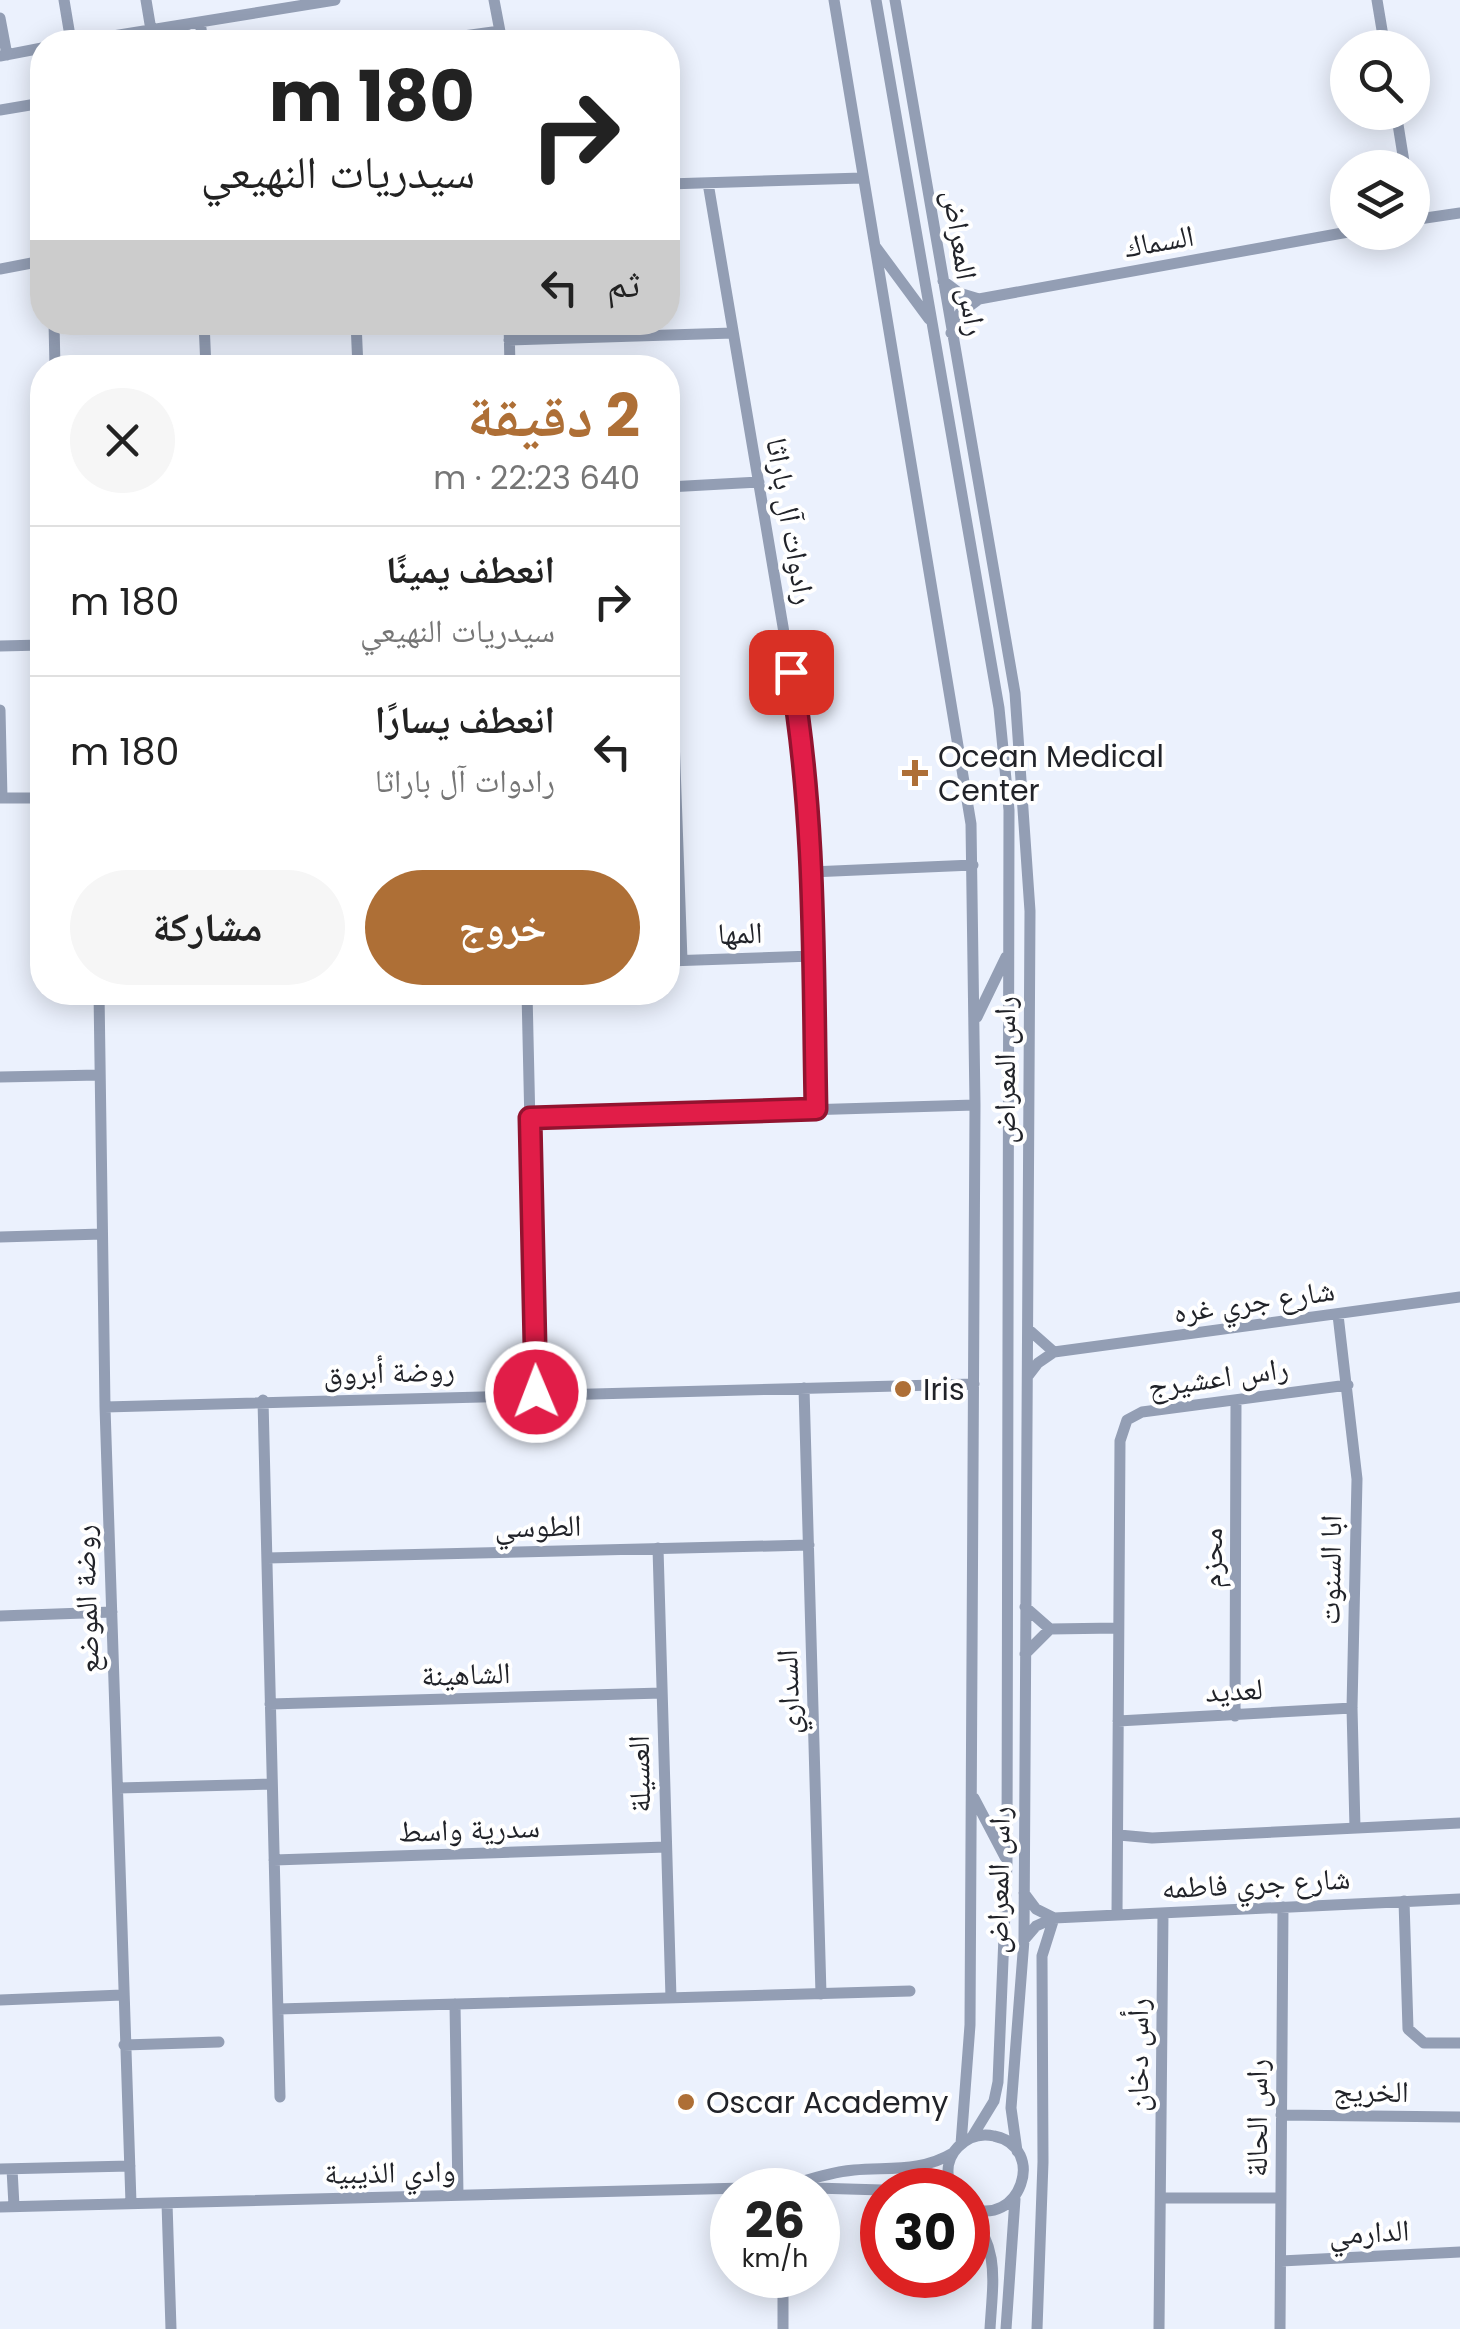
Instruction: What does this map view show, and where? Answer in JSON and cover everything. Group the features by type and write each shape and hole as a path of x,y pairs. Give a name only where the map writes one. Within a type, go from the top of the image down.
{"street":[{"path":"64,0 70,30"},
{"path":"146,0 151,30 276,5 334,0"},
{"path":"494,0 500,30"},
{"name":"راس المعراض","path":"834,0 958,734 973,865 972,1795 970,2025 962,2144"},
{"name":"راس المعراض","path":"876,0 1000,708 1009,810 1008,1864 998,2082 994,2101 962,2144"},
{"name":"راس المعراض","path":"895,0 950,333 1016,693 1024,788 1030,911 1024,1940 1012,2108 1025,2175 1015,2198"},
{"path":"1377,0 1382,30"},
{"path":"0,18 4,55 30,50"},
{"path":"200,22 202,30"},
{"path":"184,25 185,30"},
{"path":"0,110 30,106"},
{"path":"680,184 862,178"},
{"name":"رادوات آل باراثا","path":"708,183 804,751 816,1109"},
{"path":"1430,216 1460,212"},
{"name":"السماك","path":"979,298 1330,235"},
{"path":"872,242 935,330"},
{"path":"0,269 30,263"},
{"path":"942,279 958,293 979,298"},
{"path":"950,333 960,312 979,298"},
{"path":"509,340 733,334"},
{"path":"509,335 510,355"},
{"path":"680,486 759,482"},
{"path":"0,646 30,645"},
{"path":"0,710 1,798 30,798"},
{"path":"811,872 973,865"},
{"path":"680,904 682,960"},
{"path":"975,1020 996,984 1010,944"},
{"name":"المها","path":"682,960 813,956"},
{"name":"روضة الموضع","path":"99,1005 105,1407 131,2203"},
{"path":"527,1005 536,1392"},
{"path":"0,1077 99,1076"},
{"path":"530,1118 975,1105"},
{"path":"0,1237 102,1234"},
{"name":"شارع جري غره","path":"1054,1352 1460,1296"},
{"name":"ابا السنوت","path":"1338,1315 1357,1480 1352,1708 1354,1828"},
{"path":"1027,1378 1038,1362 1054,1352 1028,1328"},
{"name":"روضة أبروق","path":"105,1407 536,1392 974,1384"},
{"name":"راس اعشيرج","path":"1117,1915 1120,1441 1127,1420 1142,1412 1348,1385"},
{"name":"السداري","path":"804,1388 821,1994"},
{"path":"263,1400 280,2097"},
{"name":"محزم","path":"1235,1716 1236,1400"},
{"name":"الطوسي","path":"268,1558 809,1545"},
{"name":"العسيلة","path":"658,1548 671,1998"},
{"path":"1024,1607 1050,1629 1117,1628"},
{"path":"0,1616 112,1612"},
{"path":"1025,1655 1050,1629"},
{"name":"الشاهينة","path":"270,1704 662,1693"},
{"name":"لعديد","path":"1118,1721 1352,1708"},
{"path":"118,1788 272,1784"},
{"path":"972,1795 1008,1864"},
{"path":"1119,1835 1152,1838 1460,1824"},
{"name":"سدرية واسط","path":"274,1860 666,1847"},
{"path":"1024,1894 1036,1909 1054,1918"},
{"name":"شارع جري فاطمه","path":"1054,1918 1460,1899"},
{"path":"1404,1902 1408,2029 1424,2043 1460,2043"},
{"name":"راس الحالة","path":"1280,2329 1283,1907"},
{"name":"رأس دخان","path":"1158,2329 1162,1913"},
{"path":"1024,1940 1036,1926 1054,1918"},
{"name":"راس المعراض","path":"1037,2329 1042,1956 1054,1918"},
{"path":"278,2009 910,1992"},
{"path":"0,2000 122,1995"},
{"path":"456,2004 458,2195"},
{"path":"124,2045 219,2042"},
{"name":"الخريج","path":"1282,2114 1460,2117"},
{"path":"952,2168 962,2144 997,2136 1018,2150"},
{"name":"وادي الذيبية","path":"840,2172 913,2169 934,2164 962,2144"},
{"path":"14,2206 6,2169 130,2166"},
{"name":"وادي الذيبية","path":"0,2206 710,2190"},
{"path":"990,2210 997,2210 1015,2198"},
{"path":"1006,2329 1015,2198"},
{"path":"1161,2198 1281,2198"},
{"path":"167,2202 172,2329"},
{"path":"990,2248 990,2329"},
{"name":"الدارمي","path":"1281,2261 1460,2252"},
{"path":"783,2298 784,2329"}],"place":[{"name":"Ocean Medical Center","path":"915,773"},
{"name":"Iris","path":"903,1389"},
{"name":"Oscar Academy","path":"686,2102"}],"route":[{"path":"536,1392 530,1118 816,1109 811,872 804,751 791,672"}]}
